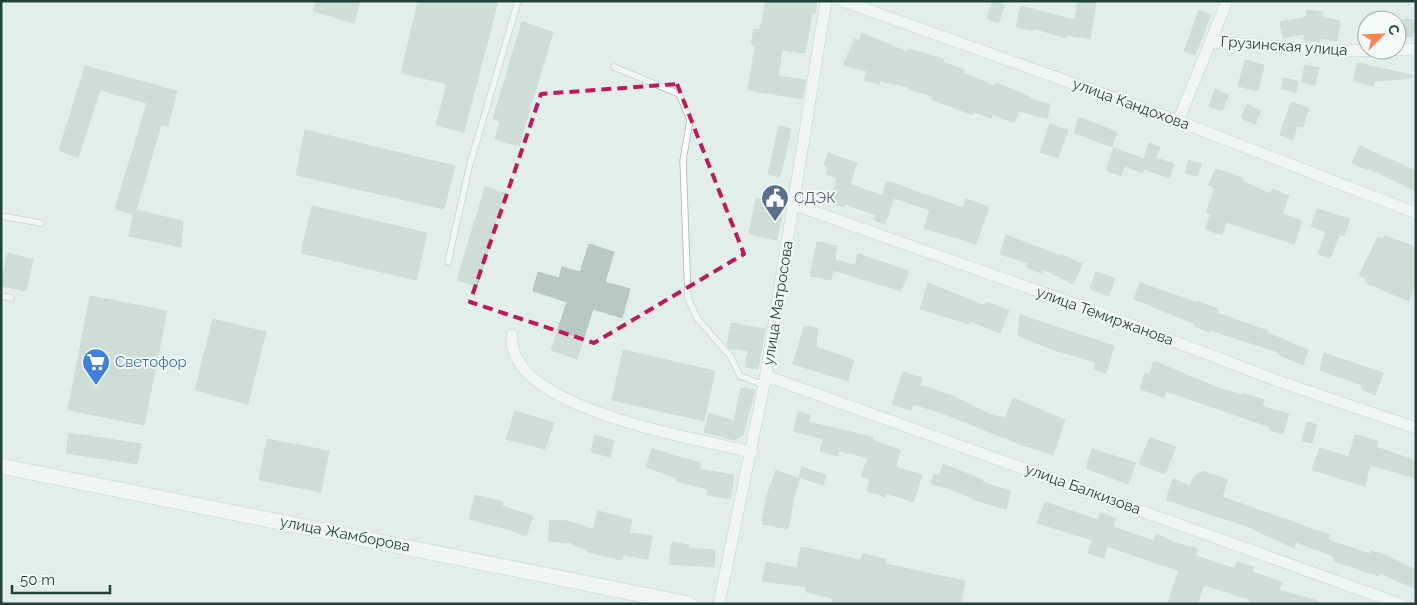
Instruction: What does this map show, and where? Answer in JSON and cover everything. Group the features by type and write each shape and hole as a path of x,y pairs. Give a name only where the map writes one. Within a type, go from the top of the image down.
{"street":[{"name":"улица Матросова","path":"719,604 752,452 765,380 777,298 795,205 826,1"},
{"name":"улица Кандохова","path":"843,1 1178,121 1416,213"},
{"path":"1178,121 1228,1"},
{"name":"Грузинская улица","path":"1211,42 1357,51"},
{"name":"улица Темиржанова","path":"795,205 1089,309 1278,381 1416,428"},
{"path":"512,335 514,351 538,381 593,412 639,426 752,452"},
{"name":"улица Балкизова","path":"765,380 1400,604"},
{"name":"улица Жамборова","path":"1,466 689,604"}],"lane":[{"path":"448,262 470,164 518,1"},
{"path":"614,67 680,94 690,120 683,160 688,298 697,318 731,357 740,376 765,380"},
{"path":"1,216 41,223"},
{"path":"1,296 11,298"}],"highlighted area":[{"path":"677,84 744,254 594,343 470,302 541,94"}],"building":[{"path":"316,1 360,1 354,23 313,11"},
{"path":"418,1 498,1 464,132 436,125 447,84 401,73"},
{"path":"766,1 817,1 815,13 812,13 805,53 782,50 778,76 806,80 802,99 748,90 755,45 751,44 754,29 760,30"},
{"path":"993,1 1005,6 998,23 987,18"},
{"path":"1078,1 1096,3 1090,39 1067,35 1066,38 1033,28 1033,31 1016,27 1021,6 1075,20"},
{"path":"1199,10 1211,15 1195,55 1184,51"},
{"path":"1307,10 1323,12 1322,17 1340,21 1337,41 1320,38 1320,42 1304,40 1304,34 1283,38 1280,22 1306,17"},
{"path":"1407,19 1415,20 1413,37 1407,36"},
{"path":"522,22 553,32 519,146 495,139 500,121 493,119"},
{"path":"862,33 907,52 908,49 944,59 943,62 964,70 963,73 995,86 996,83 1030,97 1029,99 1050,104 1047,119 1019,111 1014,123 992,114 991,118 974,112 973,115 931,99 933,96 908,89 909,87 880,81 879,84 864,80 867,71 843,65 855,39 859,41"},
{"path":"1245,60 1264,65 1258,91 1238,86"},
{"path":"1357,63 1413,75 1413,78 1375,81 1374,86 1353,81"},
{"path":"1305,65 1319,68 1315,85 1301,82"},
{"path":"85,66 177,91 168,126 161,125 136,210 183,221 181,247 129,236 133,214 115,209 147,103 100,90 78,158 59,150"},
{"path":"1283,78 1298,81 1296,92 1281,89"},
{"path":"1215,89 1229,95 1222,111 1209,106"},
{"path":"1291,102 1309,108 1303,127 1297,126 1293,140 1280,135"},
{"path":"1247,104 1261,111 1255,124 1241,118"},
{"path":"1079,117 1117,132 1112,147 1074,133"},
{"path":"1050,124 1068,130 1058,158 1040,152"},
{"path":"779,126 791,129 780,177 768,174"},
{"path":"305,130 455,166 444,209 296,175"},
{"path":"1149,143 1160,147 1156,158 1174,164 1169,178 1144,169 1142,173 1125,166 1121,176 1106,170 1114,148 1144,159"},
{"path":"1360,146 1416,171 1416,191 1368,168 1367,170 1352,163"},
{"path":"828,153 857,163 850,184 882,196 887,181 963,208 966,199 989,207 976,244 924,228 930,210 894,198 885,224 874,220 876,215 845,204 844,207 830,203 837,178 826,174 828,168 824,165"},
{"path":"1189,160 1202,164 1197,176 1185,173"},
{"path":"1216,169 1243,178 1242,181 1271,194 1272,189 1289,196 1282,214 1302,221 1294,244 1226,222 1222,235 1205,229 1211,214 1206,212 1215,188 1208,185"},
{"path":"485,187 505,193 477,286 457,280"},
{"path":"756,198 784,203 777,240 749,234"},
{"path":"312,206 427,233 416,280 301,253"},
{"path":"1317,209 1350,219 1344,236 1340,234 1330,258 1318,254 1326,232 1311,226"},
{"path":"1006,235 1060,256 1061,254 1082,264 1073,284 1043,269 1041,273 1026,267 1028,263 1000,254"},
{"path":"1385,236 1416,247 1416,280 1409,301 1366,283 1366,279 1359,275 1378,237 1383,239"},
{"path":"817,242 837,246 835,260 855,265 858,254 909,271 901,291 833,270 831,280 810,276"},
{"path":"589,244 614,252 605,282 630,289 622,318 593,309 577,359 551,350 567,302 533,291 538,272 559,278 562,267 580,272"},
{"path":"7,253 33,259 26,291 1,286"},
{"path":"1096,272 1115,278 1109,296 1090,289"},
{"path":"928,283 985,306 987,302 1009,311 1000,333 970,321 969,324 920,309"},
{"path":"1140,283 1198,303 1198,301 1218,309 1217,313 1268,331 1268,333 1308,350 1303,365 1277,354 1278,352 1210,330 1209,332 1194,326 1195,324 1134,299"},
{"path":"90,296 167,311 144,425 68,410"},
{"path":"1020,315 1114,346 1106,373 1094,369 1096,362 1057,351 1018,336"},
{"path":"213,319 266,332 248,404 195,390"},
{"path":"731,323 765,329 758,369 745,367 748,351 729,348 727,345"},
{"path":"804,326 818,328 816,347 854,360 848,381 793,364"},
{"path":"623,350 715,371 704,421 612,400"},
{"path":"1324,353 1383,373 1375,395 1361,389 1362,385 1320,370"},
{"path":"1154,361 1218,388 1264,400 1262,406 1289,414 1283,434 1270,430 1270,427 1166,391 1164,397 1140,389 1145,373 1149,375"},
{"path":"903,372 922,378 920,385 948,394 989,414 1005,418 1013,398 1065,420 1053,455 1027,447 942,413 913,404 911,410 892,404"},
{"path":"741,388 755,390 743,435 734,440 704,432 709,413 734,421"},
{"path":"515,411 554,423 545,449 506,439"},
{"path":"798,412 810,415 808,422 873,437 872,440 900,450 896,467 922,475 913,502 886,493 885,497 867,491 870,479 861,476 868,458 839,451 838,456 820,451 823,439 793,431"},
{"path":"1307,422 1317,425 1312,443 1302,441"},
{"path":"69,433 141,444 137,464 66,453"},
{"path":"595,435 614,441 610,457 591,452"},
{"path":"1355,435 1378,441 1376,447 1416,461 1416,478 1370,465 1365,486 1312,470 1320,448 1349,457"},
{"path":"1150,437 1176,447 1165,474 1139,464"},
{"path":"267,439 329,451 321,492 259,480"},
{"path":"652,449 701,463 700,469 734,475 730,499 707,495 708,489 676,481 677,478 646,467"},
{"path":"1092,449 1136,463 1128,484 1086,468"},
{"path":"943,464 983,480 982,482 1011,491 1006,509 978,501 951,489 931,484 934,474 939,476"},
{"path":"802,467 826,475 823,485 799,477"},
{"path":"776,470 800,479 794,496 788,529 762,524 766,498"},
{"path":"1203,471 1228,480 1222,497 1330,535 1328,540 1370,554 1371,551 1385,555 1416,570 1416,589 1379,573 1378,576 1334,561 1335,557 1296,542 1294,548 1244,525 1166,500 1173,479 1190,486 1194,476"},
{"path":"475,495 503,502 502,506 533,516 526,536 508,529 469,519"},
{"path":"1045,502 1098,520 1100,513 1116,518 1113,527 1154,541 1156,534 1173,542 1198,549 1196,556 1235,569 1237,562 1254,567 1252,572 1282,582 1279,590 1318,601 1318,604 1254,604 1248,599 1204,585 1197,604 1167,604 1179,571 1107,546 1104,558 1088,553 1092,540 1037,523"},
{"path":"598,511 632,520 629,533 652,536 648,559 623,555 622,560 587,552 588,549 573,545 573,543 548,541 550,520 567,521 593,529"},
{"path":"672,542 689,545 688,548 715,550 714,567 669,564"},
{"path":"801,547 861,560 863,554 886,559 885,564 965,581 961,604 864,604 853,601 853,604 841,604 832,602 832,598 806,592 807,587 762,581 766,562 797,568"}],"place":[{"name":"СДЭК","path":"775,222"},
{"name":"Светофор","path":"96,386"}]}
